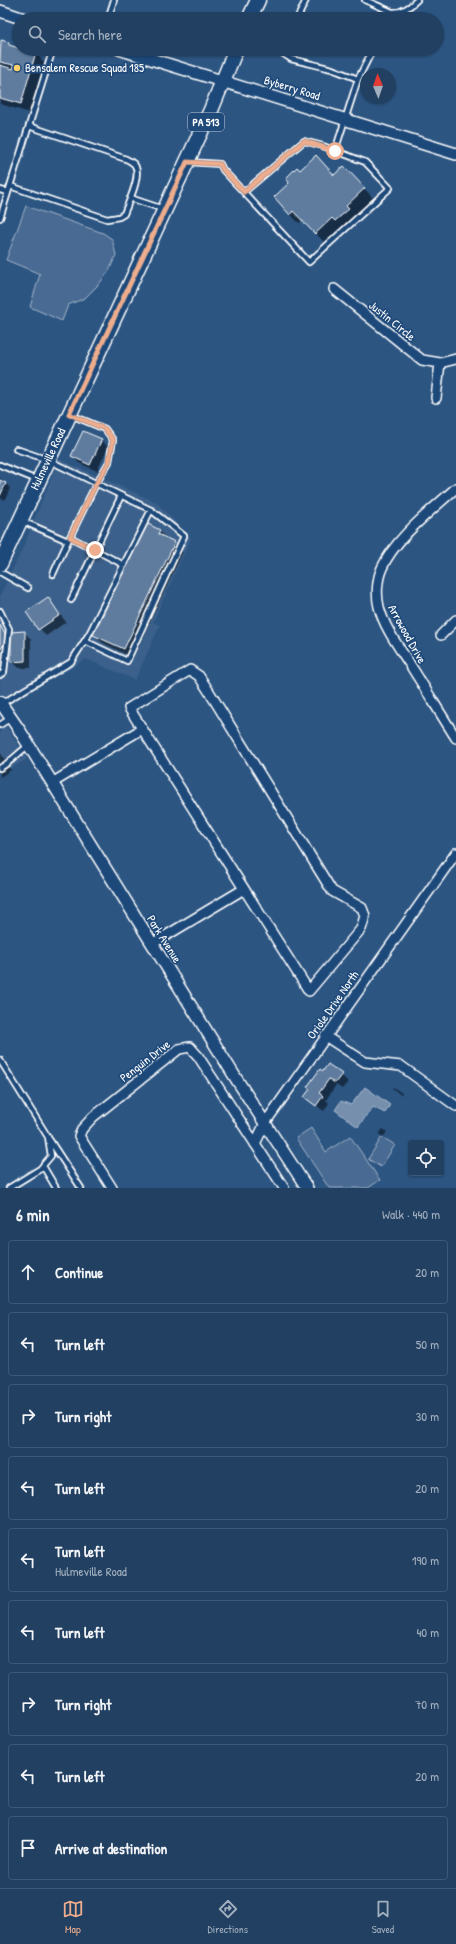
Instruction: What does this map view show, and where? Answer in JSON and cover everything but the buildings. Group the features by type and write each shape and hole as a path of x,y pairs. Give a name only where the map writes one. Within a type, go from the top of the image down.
{"main road":[{"path":"252,12 258,0"},
{"name":"Hulmeville Road","path":"1,557 20,520 187,162 211,110 233,56"}],"street":[{"path":"0,11 12,15"},
{"name":"Byberry Road","path":"142,56 456,154"},
{"name":"Justin Circle","path":"334,289 422,360 440,363 456,359"},
{"path":"436,398 440,363"},
{"name":"Arrowood Drive","path":"455,490 418,522 388,556 379,577 377,591 378,606 382,617 397,644 456,738"},
{"path":"441,634 456,620"},
{"path":"190,670 199,676 332,891 362,908 365,916 361,929 309,992 244,889 142,729 129,708 190,670"},
{"name":"Park Avenue","path":"1,703 264,1123 307,1188"},
{"path":"52,783 142,729"},
{"name":"Oriole Drive North","path":"264,1123 456,853"},
{"path":"152,944 244,889"},
{"path":"326,1036 365,1062 401,1066 456,1106"},
{"name":"Penguin Drive","path":"112,1188 79,1136 82,1129 93,1117 179,1049 190,1047 198,1056 255,1144"},
{"path":"264,1123 255,1144 284,1188"}],"lane":[{"path":"110,12 114,0"},
{"path":"300,12 306,0"},
{"path":"365,0 392,12 398,12 417,0"},
{"path":"0,218 51,56"},
{"path":"286,56 291,59 332,69 358,79"},
{"path":"335,151 344,118 358,79 370,56"},
{"path":"10,186 107,219 119,218 124,214 130,198 137,175 136,168 133,163 29,126"},
{"path":"187,162 220,164 223,170 309,262 390,188 365,162 304,141 244,192"},
{"path":"0,190 8,192"},
{"path":"130,198 165,209"},
{"path":"52,574 96,484 109,462 113,440 105,429 69,414"},
{"path":"16,449 48,460 151,510 184,536 127,661 85,640"},
{"path":"0,465 38,481"},
{"path":"71,600 121,496"},
{"path":"1,703 71,662 85,640 151,510"},
{"path":"20,520 95,550 124,565"},
{"path":"0,572 28,588"},
{"path":"0,611 9,629 2,674"},
{"path":"0,626 4,619"},
{"path":"0,666 2,674"},
{"path":"0,725 11,718"},
{"path":"0,768 12,761 18,753 29,746"},
{"path":"0,1060 81,1188"},
{"path":"9,1188 17,1186 43,1166 51,1156 48,1137"},
{"path":"43,1166 56,1188"}],"shaded area":[{"path":"26,206 103,233 112,239 116,255 109,271 85,298 68,305 62,321 30,307 40,274 6,260"},
{"path":"59,459 156,502 191,538 153,622 160,625 135,680 86,659 0,710 0,595 22,550"},
{"path":"0,717 27,759 0,775"},
{"path":"365,1087 390,1105 385,1113 373,1107 358,1127 335,1110 341,1101 351,1105"},
{"path":"311,1128 326,1152 350,1136 380,1180 368,1188 329,1188 296,1138"},
{"path":"382,1137 395,1145 381,1167 368,1159"}],"place":[{"name":"Bensalem Rescue Squad 185","path":"17,68"}],"route":[{"path":"95,550 70,537 96,484 109,462 113,440 105,429 69,414 187,162 220,164 223,170 244,192 304,141 335,151"}]}
